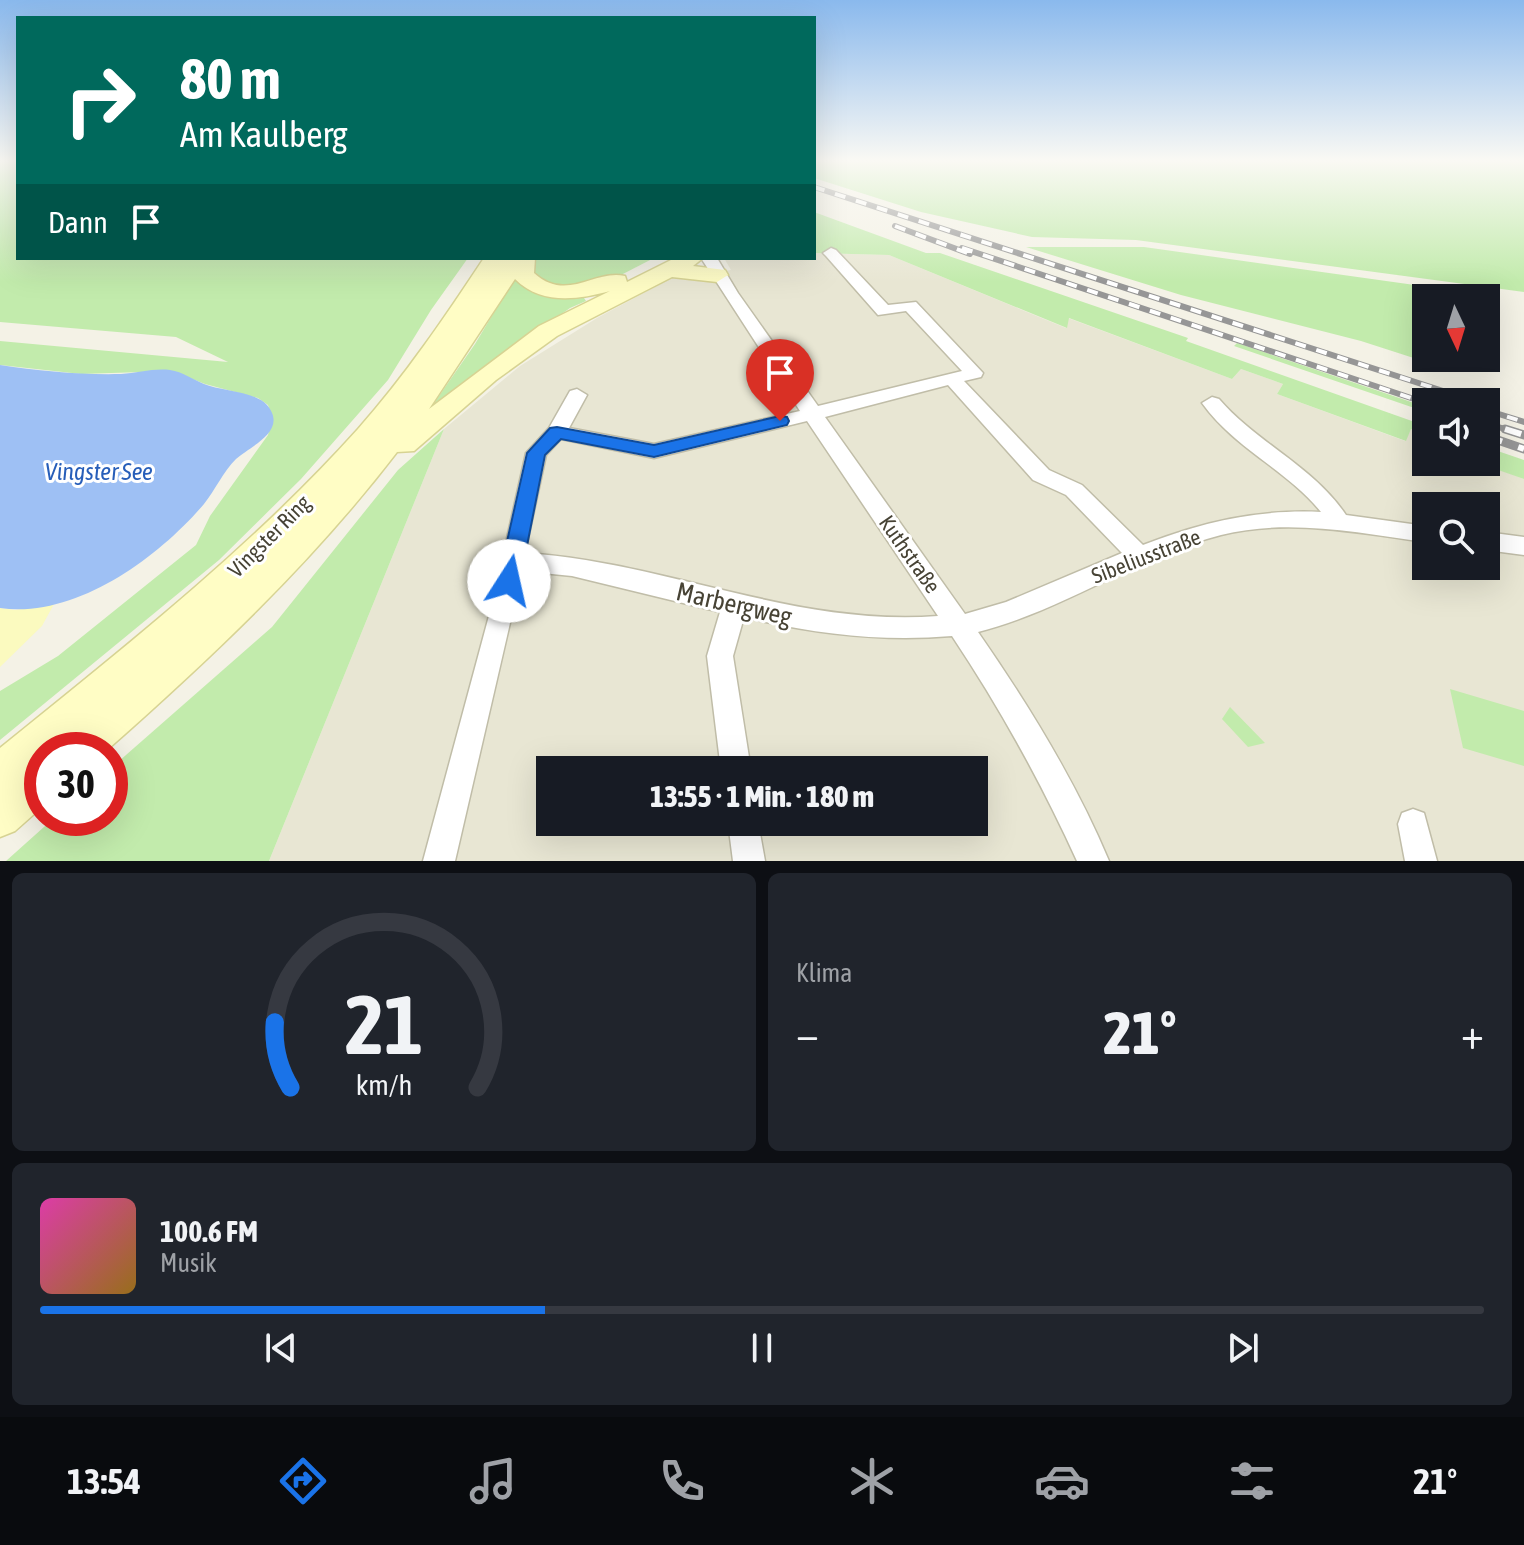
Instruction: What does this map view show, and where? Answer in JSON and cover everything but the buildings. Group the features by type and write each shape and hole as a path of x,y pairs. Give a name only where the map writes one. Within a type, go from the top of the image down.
{"main road":[{"name":"Vingster Ring","path":"0,774 163,637 294,513 367,436 412,380 494,260"},
{"name":"Vingster Ring","path":"99,732 196,650 310,536 425,398 474,329 516,260"},
{"path":"524,260 523,275 529,283 563,292 602,287 664,261 692,270 713,266"},
{"path":"350,488 517,352 664,261"},
{"path":"0,816 24,795"}],"street":[{"path":"557,432 654,451 974,373 910,305 884,311 831,253"},
{"name":"Kuthstraße","path":"713,266 1003,690 1062,794 1093,861"},
{"path":"952,379 1041,475 1074,490 1140,556"},
{"path":"439,861 502,613 536,453 557,432 577,395"},
{"path":"1212,403 1225,421 1328,501 1340,523"},
{"name":"Sibeliusstraße","path":"959,625 994,618 1140,556 1220,527 1264,519 1340,523 1412,532"},
{"path":"1500,543 1524,546"},
{"name":"Marbergweg","path":"512,561 570,567 836,626 959,625"},
{"path":"734,756 720,656 735,604"},
{"path":"1413,824 1421,861"},
{"path":"745,836 749,861"}],"shaded area":[{"path":"0,201 16,201 16,260 467,260 388,380 301,479 219,560 0,740 0,691 58,656 196,545 210,516 268,435 272,418 268,405 258,398 205,384 172,371 81,374 0,365 0,341 228,362 176,337 0,322"},
{"path":"887,201 1524,201 1524,292 1500,289 1500,284 1464,284 1136,240 1032,237"},
{"path":"816,213 926,253 940,253 1188,338 1186,341 1412,421 1412,429 1406,441 1277,394 1283,384 1241,369 1232,379 1069,318 1067,328 889,255 816,253"},
{"path":"1026,247 1144,247 1412,285 1412,357 1361,341 1181,295"},
{"path":"816,253 889,255 1066,328 1068,318 1232,379 1241,369 1283,384 1277,394 1405,441 1412,429 1412,476 1500,476 1500,470 1524,479 1524,861 269,861 444,429 520,366 597,318 672,278 731,270 725,260 816,260"},
{"path":"532,260 650,260 619,276 564,289 536,280"},
{"path":"514,279 582,295 586,301 570,308 479,373 423,419 475,344"},
{"path":"1237,343 1412,402 1412,407 1234,346"},
{"path":"444,429 269,861 6,861 34,836 128,836 128,753 272,627 398,470"},
{"path":"1500,452 1524,460 1524,479 1500,471"},
{"path":"1450,689 1524,711 1524,766 1463,748"},
{"path":"1230,707 1265,743 1248,747 1222,719"}],"sand":[{"path":"54,604 42,626 0,667 0,608 15,610"}],"water":[{"name":"Vingster See","path":"0,365 90,374 175,371 211,386 262,400 273,414 273,423 265,437 231,464 204,504 185,524 139,564 85,594 57,604 28,609 0,608"}],"railway":[{"path":"858,201 1434,388"},
{"path":"895,226 970,254"},
{"path":"962,248 1412,398"},
{"path":"1500,414 1524,422"},
{"path":"1500,427 1511,431"},
{"path":"1505,429 1524,435"},
{"path":"1500,441 1524,449"}],"route":[{"path":"509,581 536,453 557,432 654,451 780,421"}]}
